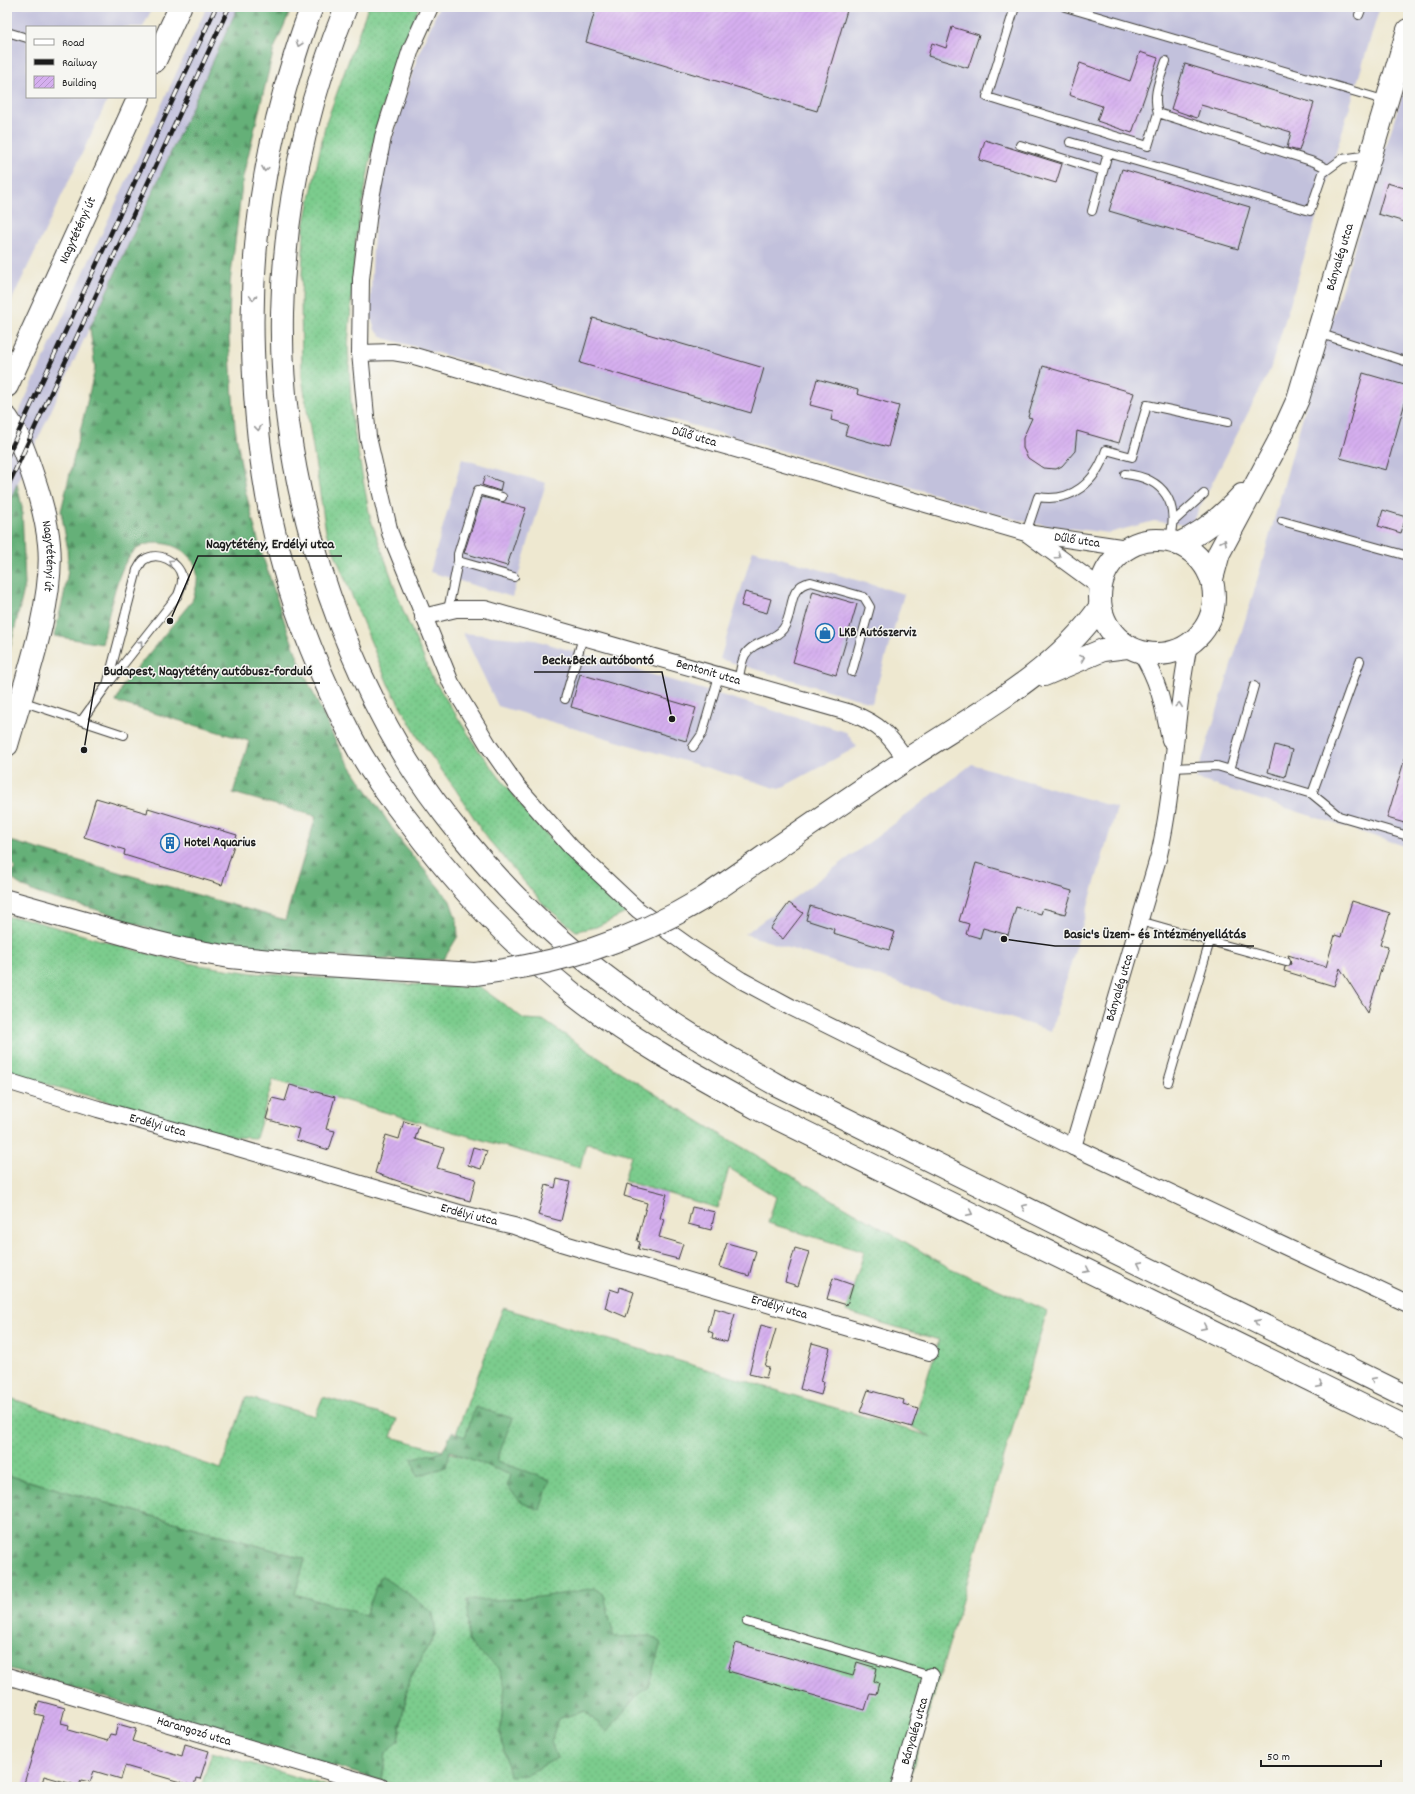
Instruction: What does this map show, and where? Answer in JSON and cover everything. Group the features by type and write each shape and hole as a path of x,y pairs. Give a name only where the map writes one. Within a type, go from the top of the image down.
{"main road":[{"path":"156,59 180,7"},
{"path":"312,7 280,106 267,161 258,211 252,319 253,377 262,466 282,565 315,657 353,739 374,774 428,848 460,886 501,930 544,969 606,1017 695,1074 762,1111 1408,1428"},
{"path":"346,7 321,74 310,114 298,161 290,214 284,263 282,316 283,364 287,407 304,507 316,554 360,675 403,754 444,811 504,884 555,934 612,981 655,1012 712,1049 785,1089 1408,1397"},
{"name":"Bányalég utca","path":"1212,579 1219,553 1278,443 1298,399 1408,30"},
{"name":"Nagytétényi út","path":"7,386 138,98"},
{"name":"Nagytétényi út","path":"7,418 20,441 33,474 42,503 49,545 48,580 41,621 7,745"},
{"name":"Bányalég utca","path":"1174,535 1204,564 1212,579 1214,594 1213,608 1208,623 1200,635 1189,645 1174,652 1158,655 1134,650 1114,636 1105,623 1100,597 1105,572 1111,563 1127,548 1140,542 1174,535 1194,537 1218,518 1258,478"},
{"path":"7,901 156,942 230,957 291,963 476,974 530,966 606,946 672,917 704,898 906,760 1021,685 1085,629 1100,597"},
{"path":"1021,685 1103,650 1134,650"},
{"path":"7,884 29,907"},
{"path":"7,906 29,907"}],"street":[{"path":"430,7 411,49 383,137 370,203 361,278 360,353 368,437 390,533 451,684 489,746 517,786 571,847 638,910 694,950 772,997 1073,1147 1408,1304"},
{"name":"Dűlő utca","path":"360,353 393,352 411,355 1026,533 1127,548"},
{"name":"Dűlő utca","path":"1026,533 1100,597"},
{"name":"Bentonit utca","path":"423,616 456,609 485,609 851,713 868,720 886,732 906,760"},
{"name":"Bányalég utca","path":"1073,1147 1159,855 1166,823 1179,706 1189,645"},
{"name":"Bányalég utca","path":"1134,650 1152,671 1161,694 1173,763"},
{"name":"Erdélyi utca","path":"7,1081 98,1109 228,1145 451,1211 514,1226 561,1243 930,1352"},
{"name":"Harangozó utca","path":"7,1676 381,1787"},
{"name":"Bányalég utca","path":"899,1787 931,1676"}],"lane":[{"path":"1015,7 987,97 1148,146 1158,113 1155,102 1156,93 1166,61"},
{"path":"1065,7 1388,101"},
{"path":"7,32 26,38"},
{"path":"1158,113 1314,162 1328,169"},
{"path":"1070,142 1310,211 1320,179 1328,169 1342,159 1371,154"},
{"path":"1020,145 1103,171"},
{"path":"1092,212 1108,153"},
{"path":"1318,333 1408,362"},
{"path":"1026,533 1038,497 1056,498 1077,492 1096,473 1102,463 1106,450 1132,457 1147,405 1228,422"},
{"path":"1125,474 1142,477 1161,489 1169,501 1174,535"},
{"path":"448,610 458,561 458,554 478,490 502,497"},
{"path":"1174,535 1204,494"},
{"path":"1282,521 1408,556"},
{"path":"82,720 107,685 178,595 182,584 182,576 175,565 165,558 156,557 144,560 137,570 107,685"},
{"path":"458,561 514,577"},
{"path":"738,682 745,654 751,648 778,634 784,628 797,588 804,583 811,582 864,597 868,601 870,607 852,672"},
{"path":"565,699 583,637"},
{"path":"1312,794 1360,661"},
{"path":"693,747 702,734 719,676"},
{"path":"1230,770 1254,686"},
{"path":"19,701 82,720 124,735"},
{"path":"1173,763 1218,766 1312,794 1339,816 1408,836"},
{"path":"1140,920 1286,962"},
{"path":"1168,1082 1210,941"},
{"path":"747,1622 931,1676"}],"shaded area":[{"path":"7,7 153,7 144,26 26,26 26,98 109,98 7,310"},
{"path":"207,7 238,7 7,506 7,438"},
{"path":"439,7 1380,7 1270,370 1190,526 1154,521 1109,533 1035,524 989,512 938,495 384,338 375,330 370,315 373,248 378,195 392,137 419,53"},
{"path":"1408,76 1408,847 1196,779 1255,588 1311,387"},
{"path":"462,459 546,483 512,597 430,572"},
{"path":"753,550 904,594 872,703 720,659"},
{"path":"463,633 535,640 846,732 857,747 779,789 498,706"},
{"path":"972,764 1117,808 1051,1031 745,934 894,824"}],"green space":[{"path":"238,7 292,7 274,49 243,177 230,283 229,339 235,427 245,489 260,548 285,623 303,671 333,736 345,758 403,844 450,901 457,921 458,936 444,959 387,959 329,956 259,950 198,941 168,935 94,909 48,897 26,888 8,875 15,869 7,853 7,840 285,920 316,816 233,793 249,741 116,702 123,685 192,601 197,585 197,572 192,560 185,553 168,544 158,543 139,547 132,553 121,571 117,583 102,644 54,636 64,595 68,570 67,545 61,511 95,369 90,328"},
{"path":"368,7 419,7 397,57 376,130 356,237 348,346 352,420 370,517 404,613 432,677 479,751 535,823 628,912 596,927 576,931 545,906 487,838 456,790 419,739 388,684 326,532 302,377 301,298 304,228 325,126"},
{"path":"17,484 22,507 25,585 7,662 7,506"},
{"path":"7,917 23,918 146,953 198,965 253,973 446,987 480,987 524,1019 543,1020 612,1067 718,1133 950,1268 1047,1311 907,1787 405,1787 382,1781 386,1753 398,1741 409,1680 436,1633 365,1615 294,1594 305,1559 7,1475 7,1397 221,1469 246,1397 315,1416 323,1397 397,1419 391,1437 536,1476 450,1450 503,1308 932,1437 912,1427 939,1340 846,1312 864,1252 768,1223 776,1197 729,1168 718,1208 624,1181 631,1155 586,1143 580,1168 273,1080 256,1138 234,1137 7,1073"},
{"path":"475,1407 512,1418 497,1461 550,1480 540,1510 522,1503 507,1486 511,1475 450,1451 446,1467 417,1476 412,1458 442,1452 452,1432 465,1437"},
{"path":"7,1475 305,1559 295,1594 365,1615 381,1576 413,1597 433,1613 436,1633 409,1680 398,1741 386,1753 382,1781 7,1668"},
{"path":"594,1588 604,1595 614,1637 651,1636 661,1642 648,1688 639,1693 607,1732 585,1711 558,1719 551,1742 557,1758 526,1775 510,1776 500,1733 505,1686 499,1668 476,1650 468,1641 467,1600 531,1598"},
{"path":"212,1752 330,1787 201,1787"}],"building":[{"path":"596,7 848,7 817,111 586,42"},
{"path":"952,27 979,35 968,68 928,56 932,43 946,48"},
{"path":"1140,52 1158,58 1132,133 1097,121 1102,106 1069,95 1080,63 1130,81"},
{"path":"1185,64 1314,103 1299,151 1287,148 1291,132 1201,105 1197,118 1171,109"},
{"path":"985,140 1062,164 1056,183 979,160"},
{"path":"1122,169 1250,207 1238,249 1109,211"},
{"path":"1387,183 1408,189 1408,223 1378,214"},
{"path":"593,318 764,368 751,413 580,363"},
{"path":"1043,366 1134,393 1119,443 1077,431 1075,451 1062,466 1056,469 1043,468 1028,458 1023,448 1023,438 1032,418 1028,417"},
{"path":"1363,373 1408,386 1408,392 1386,470 1340,458"},
{"path":"817,379 858,390 857,394 899,406 888,447 845,435 848,425 831,420 833,411 810,405"},
{"path":"485,476 502,482 500,491 482,485"},
{"path":"482,497 526,508 507,566 464,553"},
{"path":"1383,510 1406,517 1401,533 1378,526"},
{"name":"LKB Autószerviz","path":"813,591 857,604 836,675 793,662"},
{"path":"745,592 771,599 767,613 741,606"},
{"path":"580,674 696,708 686,741 571,707"},
{"path":"1275,745 1292,750 1285,777 1268,772"},
{"path":"1405,758 1408,758 1408,824 1387,818"},
{"name":"Hotel Aquarius","path":"96,798 147,813 148,808 237,835 222,885 124,855 125,850 84,837"},
{"path":"976,863 1072,891 1065,914 1043,908 1041,914 1016,907 1008,935 983,928 980,938 966,934 969,924 959,921"},
{"path":"1352,901 1390,913 1380,945 1388,947 1368,1012 1340,968 1334,986 1284,971 1285,967 1291,964 1288,955 1326,967 1335,935 1341,937"},
{"path":"789,903 803,913 783,939 770,929"},
{"path":"810,906 895,932 889,950 833,933 834,929 806,920"},
{"path":"290,1085 335,1097 326,1129 335,1131 329,1150 296,1140 299,1129 266,1119 272,1098 285,1101"},
{"path":"404,1121 419,1126 415,1139 444,1148 437,1168 476,1179 470,1201 431,1190 430,1192 375,1173 386,1135 399,1139"},
{"path":"473,1147 487,1151 481,1169 468,1165"},
{"path":"557,1179 570,1182 561,1221 538,1215 546,1185 555,1188"},
{"path":"627,1184 667,1194 660,1218 664,1219 659,1237 683,1244 678,1259 638,1249 640,1242 637,1241 647,1203 624,1196"},
{"path":"692,1207 715,1212 711,1230 688,1224"},
{"path":"727,1243 756,1251 749,1276 719,1267"},
{"path":"795,1248 809,1252 798,1286 785,1282"},
{"path":"833,1278 853,1285 847,1305 827,1299"},
{"path":"620,1287 634,1292 626,1317 605,1308 610,1289 619,1292"},
{"path":"714,1308 735,1314 727,1342 712,1338 713,1333 708,1331"},
{"path":"761,1325 776,1329 765,1366 769,1367 766,1378 749,1374"},
{"path":"812,1343 830,1348 821,1381 824,1382 821,1395 800,1389"},
{"path":"868,1390 904,1400 903,1404 918,1409 912,1427 860,1412"},
{"path":"736,1643 853,1676 857,1662 877,1668 874,1681 879,1683 876,1694 870,1693 865,1710 728,1671"},
{"path":"39,1701 65,1708 61,1723 69,1725 68,1730 107,1741 110,1734 115,1735 118,1724 136,1729 132,1741 182,1756 185,1744 209,1751 200,1779 196,1778 194,1786 125,1766 121,1779 94,1771 90,1782 81,1780 79,1786 44,1776 41,1787 23,1787 44,1716 35,1714"}],"railway":[{"path":"7,457 216,7"},
{"path":"7,488 229,7"}],"place":[{"name":"Nagytétény, Erdélyi utca","path":"170,621"},
{"name":"LKB Autószerviz","path":"825,633"},
{"name":"Beck&Beck autóbontó","path":"672,719"},
{"name":"Budapest, Nagytétény autóbusz-forduló","path":"84,750"},
{"name":"Hotel Aquarius","path":"170,843"},
{"name":"Basic's Üzem- és Intézményellátás","path":"1004,939"}]}
